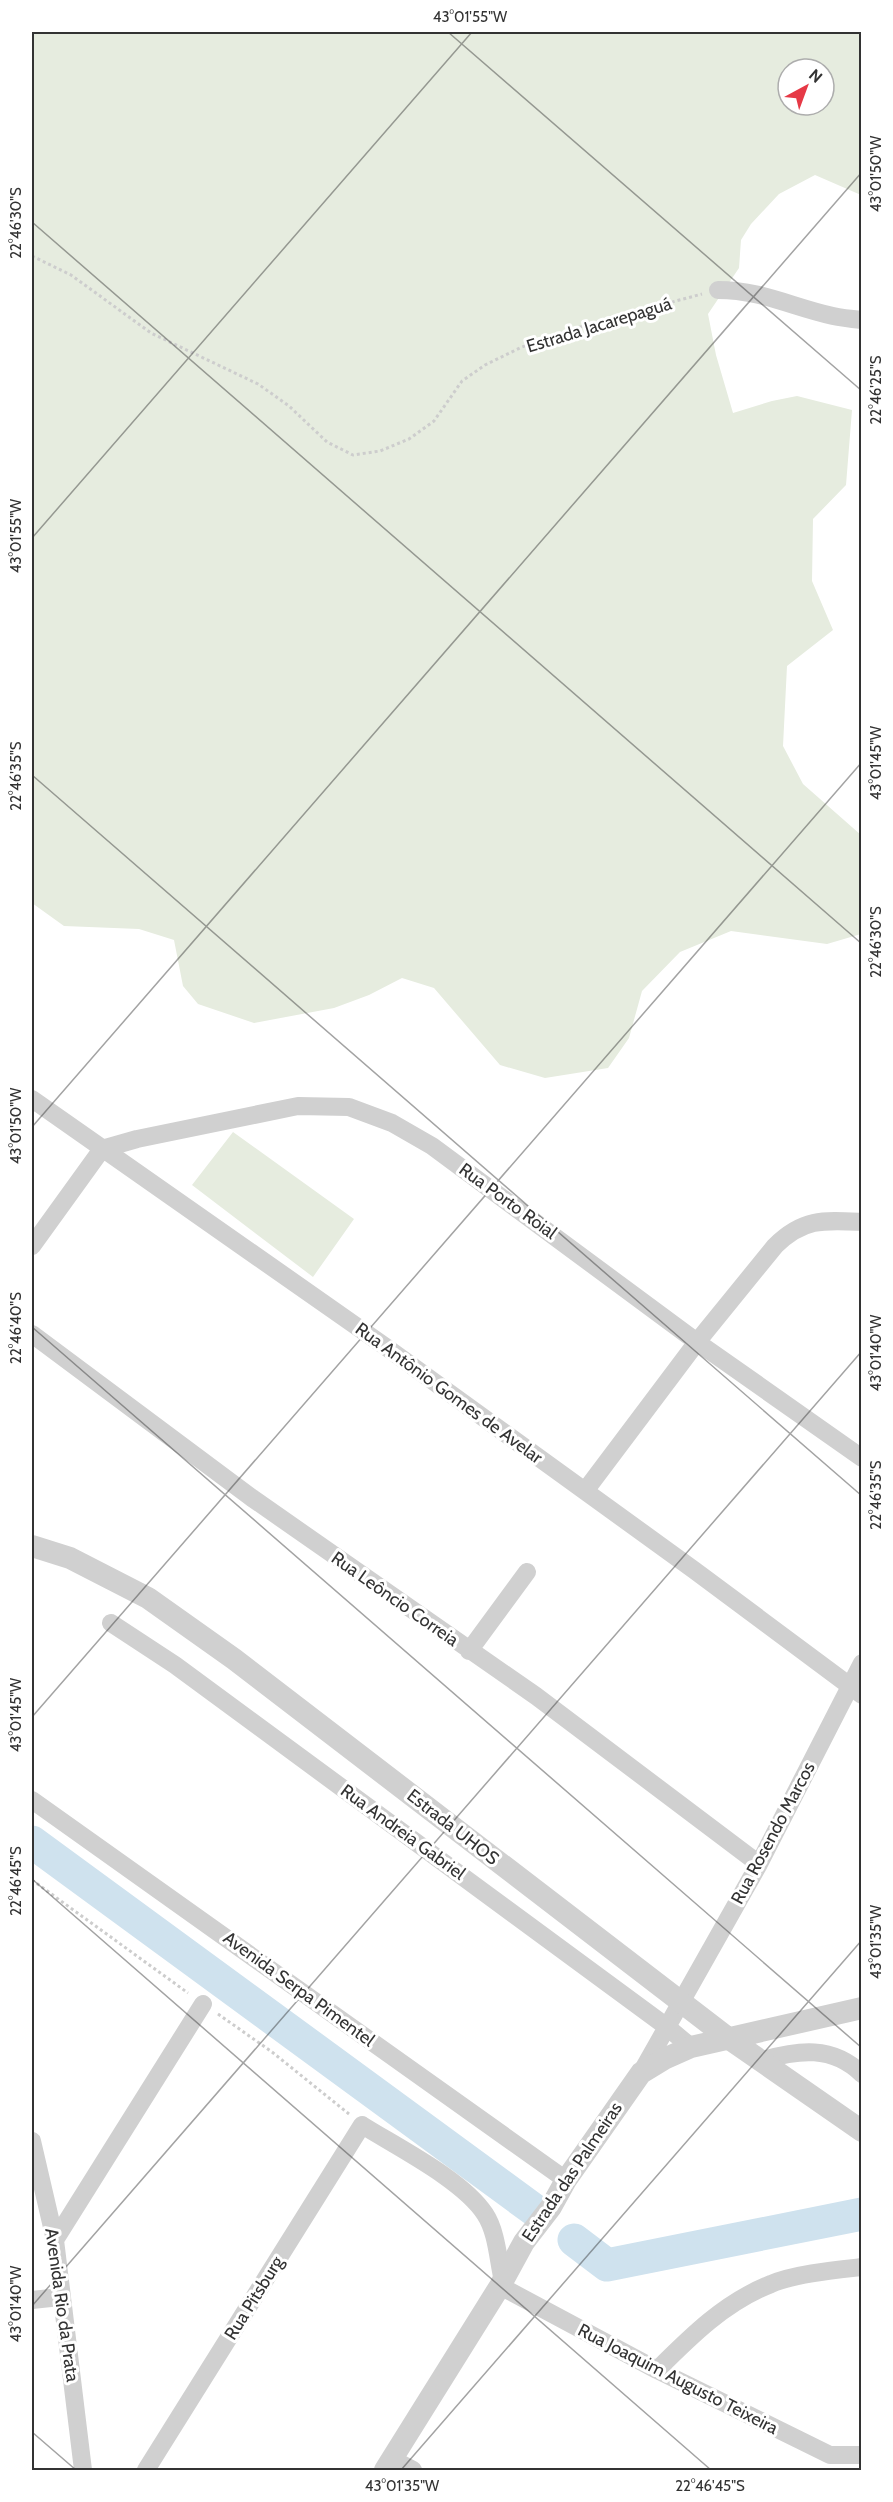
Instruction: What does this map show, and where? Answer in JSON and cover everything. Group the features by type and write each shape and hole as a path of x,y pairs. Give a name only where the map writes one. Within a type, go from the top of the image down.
{"street":[{"path":"718,290 739,290 761,294 833,316 861,320"},
{"name":"Rua Antônio Gomes de Avelar","path":"32,1099 386,1347 855,1690"},
{"name":"Rua Porto Roial","path":"102,1149 137,1139 298,1106 349,1107 392,1123 432,1146 697,1342 861,1458"},
{"path":"32,1246 102,1149"},
{"path":"585,1491 697,1342 788,1233 804,1225 824,1220 861,1222"},
{"name":"Rua Leôncio Correia","path":"32,1334 252,1498 536,1696 759,1864"},
{"name":"Estrada UHOS","path":"32,1546 70,1558 148,1598 234,1659 728,2038 763,2060 861,2131"},
{"path":"469,1651 527,1572"},
{"name":"Rua Andreia Gabriel","path":"111,1623 184,1672 667,2027 691,2047"},
{"name":"Rua Rosendo Marcos","path":"641,2073 855,1690 861,1663"},
{"name":"Avenida Serpa Pimentel","path":"32,1800 566,2180"},
{"path":"55,2240 203,2004"},
{"name":"Estrada das Palmeiras","path":"388,2465 524,2242 551,2207 566,2180 641,2073 664,2059 691,2047 861,2008"},
{"path":"763,2060 792,2052 827,2053 842,2060 861,2074"},
{"name":"Rua Pitsburg","path":"146,2470 362,2125 429,2166 477,2204 486,2215 491,2228 501,2283"},
{"name":"Avenida Rio da Prata","path":"32,2141 55,2240 82,2470"},
{"path":"657,2370 704,2324 738,2301 772,2283 861,2267"},
{"name":"Rua Joaquim Augusto Teixeira","path":"501,2283 657,2370 830,2455 861,2456"},
{"path":"32,2301 60,2297"},
{"path":"830,2455 858,2470"},
{"path":"388,2465 413,2470"}],"path":[{"name":"Estrada Jacarepaguá","path":"32,256 71,275 151,333 258,384 289,406 327,442 353,456 380,451 409,439 434,421 462,381 485,365 522,347 586,325 718,290"}],"shaded area":[{"path":"32,32 861,32 861,195 815,175 779,194 751,224 741,240 739,268 708,314 716,355 733,413 797,396 852,410 846,485 813,519 812,581 833,630 787,666 783,746 803,784 861,835 861,934 827,944 731,931 680,952 642,991 629,1038 608,1068 545,1078 500,1065 434,988 402,978 369,995 334,1008 254,1023 198,1004 183,986 174,940 139,929 64,926 32,903"},
{"path":"233,1132 354,1219 313,1277 192,1185"}],"waterway":[{"path":"32,1842 533,2209"},
{"path":"574,2240 607,2265 862,2214"}]}
